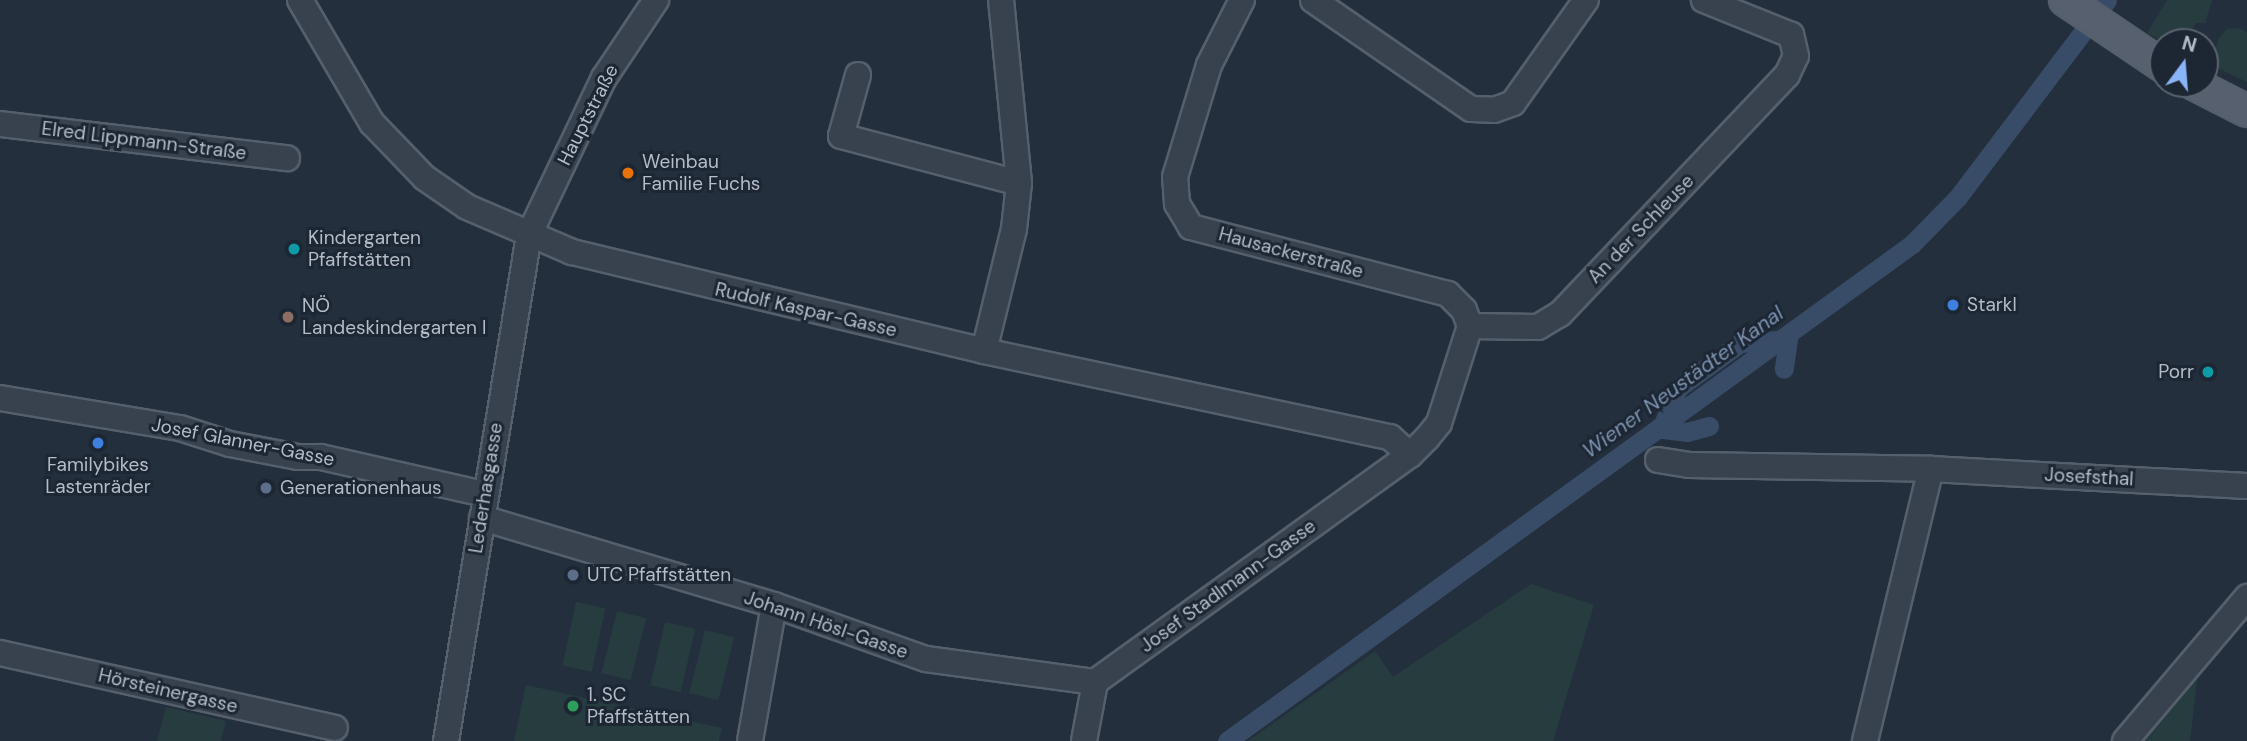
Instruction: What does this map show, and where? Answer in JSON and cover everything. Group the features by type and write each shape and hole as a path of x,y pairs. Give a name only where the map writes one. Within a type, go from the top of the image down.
{"main road":[{"path":"2070,4 2149,57"},
{"path":"2219,97 2247,111"}],"street":[{"name":"Rudolf Kaspar-Gasse","path":"300,0 372,123 425,178 467,208 529,235 572,252 662,277 984,351 1390,437 1410,455"},
{"path":"984,351 1014,229 1019,183 1001,0"},
{"name":"Hausackerstraße","path":"1242,0 1209,65 1175,177 1177,204 1191,227 1448,294 1464,310 1470,326"},
{"path":"1313,0 1471,109 1494,110 1513,103 1586,0"},
{"name":"An der Schleuse","path":"1470,326 1538,327 1560,314 1787,75 1796,56 1791,35 1704,0"},
{"name":"Hauptstraße","path":"529,235 604,78 649,2"},
{"path":"858,75 841,136 1019,183"},
{"name":"Elred Lippmann-Straße","path":"0,124 287,158"},
{"name":"Lederhasgasse","path":"446,741 529,235"},
{"path":"1410,455 1439,423 1470,326"},
{"name":"Josef Glanner-Gasse","path":"0,398 180,428 230,444 298,457 321,457 483,506"},
{"name":"Josef Stadlmann-Gasse","path":"1094,682 1410,455"},
{"name":"Josefsthal","path":"1658,460 1689,465 1931,469 2247,486"},
{"path":"1865,741 1931,469"},
{"name":"Johann Hösl-Gasse","path":"483,506 926,659 1094,682"},
{"path":"2125,741 2247,597"},
{"path":"750,741 774,605"},
{"name":"Hörsteinergasse","path":"0,653 335,728"},
{"path":"1084,741 1094,682"}],"green space":[{"path":"2167,0 2212,0 2205,23 2196,23 2193,28 2150,28"},
{"path":"2239,28 2247,32 2247,82 2219,69 2219,38 2227,29"},
{"path":"1531,584 1594,605 1553,741 1248,741 1375,651 1393,677"},
{"path":"576,602 605,608 592,672 562,666"},
{"path":"617,611 646,618 631,680 602,673"},
{"path":"665,622 695,629 681,692 650,685"},
{"path":"705,630 734,637 718,700 689,693"},
{"path":"2198,672 2190,741 2138,741"},
{"name":"1. SC Pfaffstätten","path":"526,685 722,728 719,741 514,741"},
{"path":"166,707 226,721 221,741 157,741"}],"waterway":[{"name":"Wiener Neustädter Kanal","path":"1227,741 1912,244 1958,197 2107,0"},
{"path":"1709,426 1687,432 1661,429 1678,388 1740,343 1788,339 1784,369"}],"place":[{"name":"Weinbau Familie Fuchs","path":"628,173"},
{"name":"Kindergarten Pfaffstätten","path":"294,249"},
{"name":"Starkl","path":"1953,305"},
{"name":"NÖ Landeskindergarten I","path":"288,317"},
{"name":"Porr","path":"2208,372"},
{"name":"Familybikes Lastenräder","path":"98,443"},
{"name":"Generationenhaus","path":"266,488"},
{"name":"UTC Pfaffstätten","path":"573,575"},
{"name":"1. SC Pfaffstätten","path":"573,706"}]}
